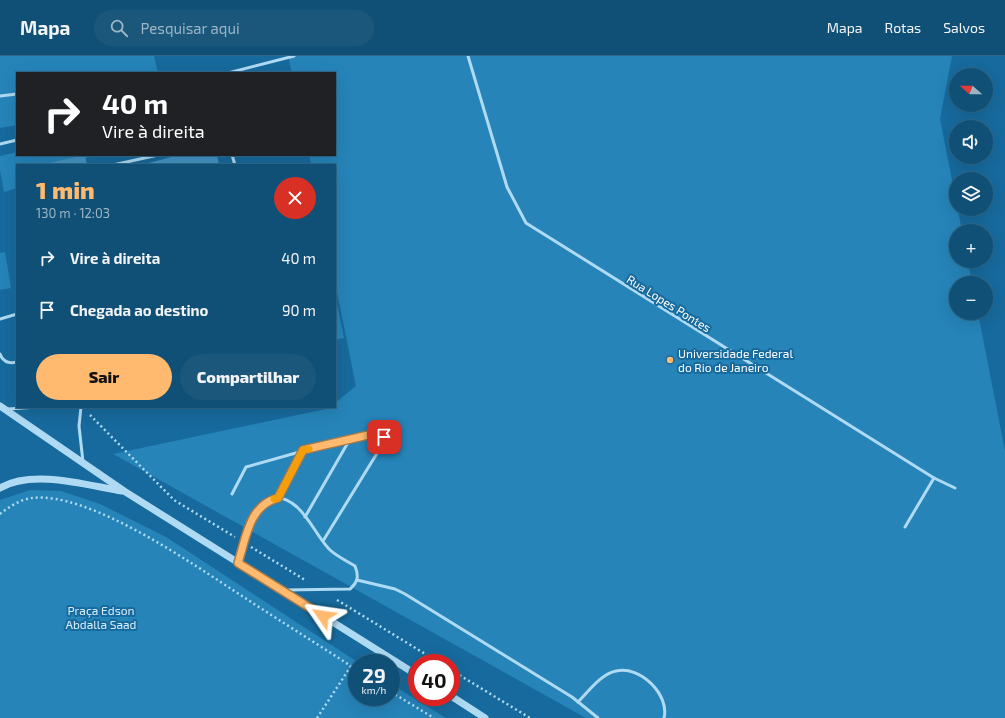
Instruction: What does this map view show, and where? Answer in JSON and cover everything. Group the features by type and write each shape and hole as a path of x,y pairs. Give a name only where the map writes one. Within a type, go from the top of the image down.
{"street":[{"path":"1,408 124,491 408,669"},
{"path":"0,488 7,484 27,479 51,480 124,491"},
{"path":"460,702 485,718"}],"lane":[{"path":"232,72 294,56"},
{"name":"Rua Lopes Pontes","path":"468,56 507,187 526,223 934,478 955,488"},
{"path":"0,96 16,94"},
{"path":"0,144 16,140"},
{"path":"118,164 154,156"},
{"path":"0,319 16,314"},
{"path":"0,354 7,362 16,362"},
{"path":"1,408 16,408"},
{"path":"81,408 79,426 83,464"},
{"path":"232,494 246,467 303,450 377,433 381,434 384,442 323,541"},
{"path":"305,516 350,439"},
{"path":"278,498 303,450"},
{"path":"905,527 934,478"},
{"path":"238,563 250,522 258,509 266,501 278,498 296,507 305,516 330,550 355,566 358,572 357,580 350,589 282,590"},
{"path":"357,580 395,589 405,594 578,702 598,718"},
{"path":"578,702 602,678 616,670 632,671 645,679 657,690 664,703 664,718"}],"path":[{"path":"0,514 12,506 32,498 59,500 95,510 163,545 348,664"},
{"path":"317,718 348,671"},
{"path":"460,675 530,718"},
{"path":"400,697 434,718"}],"green space":[{"path":"0,56 154,56 158,72 16,72 16,125 0,128"},
{"name":"Universidade Federal do Rio de Janeiro","path":"288,56 952,56 940,119 950,172 949,172 949,216 959,216 961,224 949,224 949,268 969,268 971,276 949,276 949,320 979,320 1005,451 1005,718 586,718 113,454 336,408 336,402 356,386 336,287 336,164 311,164 309,156 336,156 336,72 292,72"},
{"path":"16,152 16,156 91,157 51,164 16,164 16,188 4,192 0,170 0,156"},
{"path":"5,252 11,288 0,290 0,253"},
{"path":"336,299 344,338 336,340"},
{"name":"Praça Edson Abdalla Saad","path":"30,490 61,491 100,504 166,537 348,656 348,706 400,706 400,690 408,695 408,706 427,706 446,718 0,718 0,500"}],"building":[{"path":"85,156 87,164 44,164"},
{"path":"175,156 217,156 219,164 145,164"}],"slow traffic":[{"path":"274,499 278,498 303,450 309,449"}],"place":[{"name":"Universidade Federal do Rio de Janeiro","path":"670,360"}],"route":[{"path":"323,616 238,563 250,522 258,509 266,501 278,498 303,450 377,433 384,437"}]}
